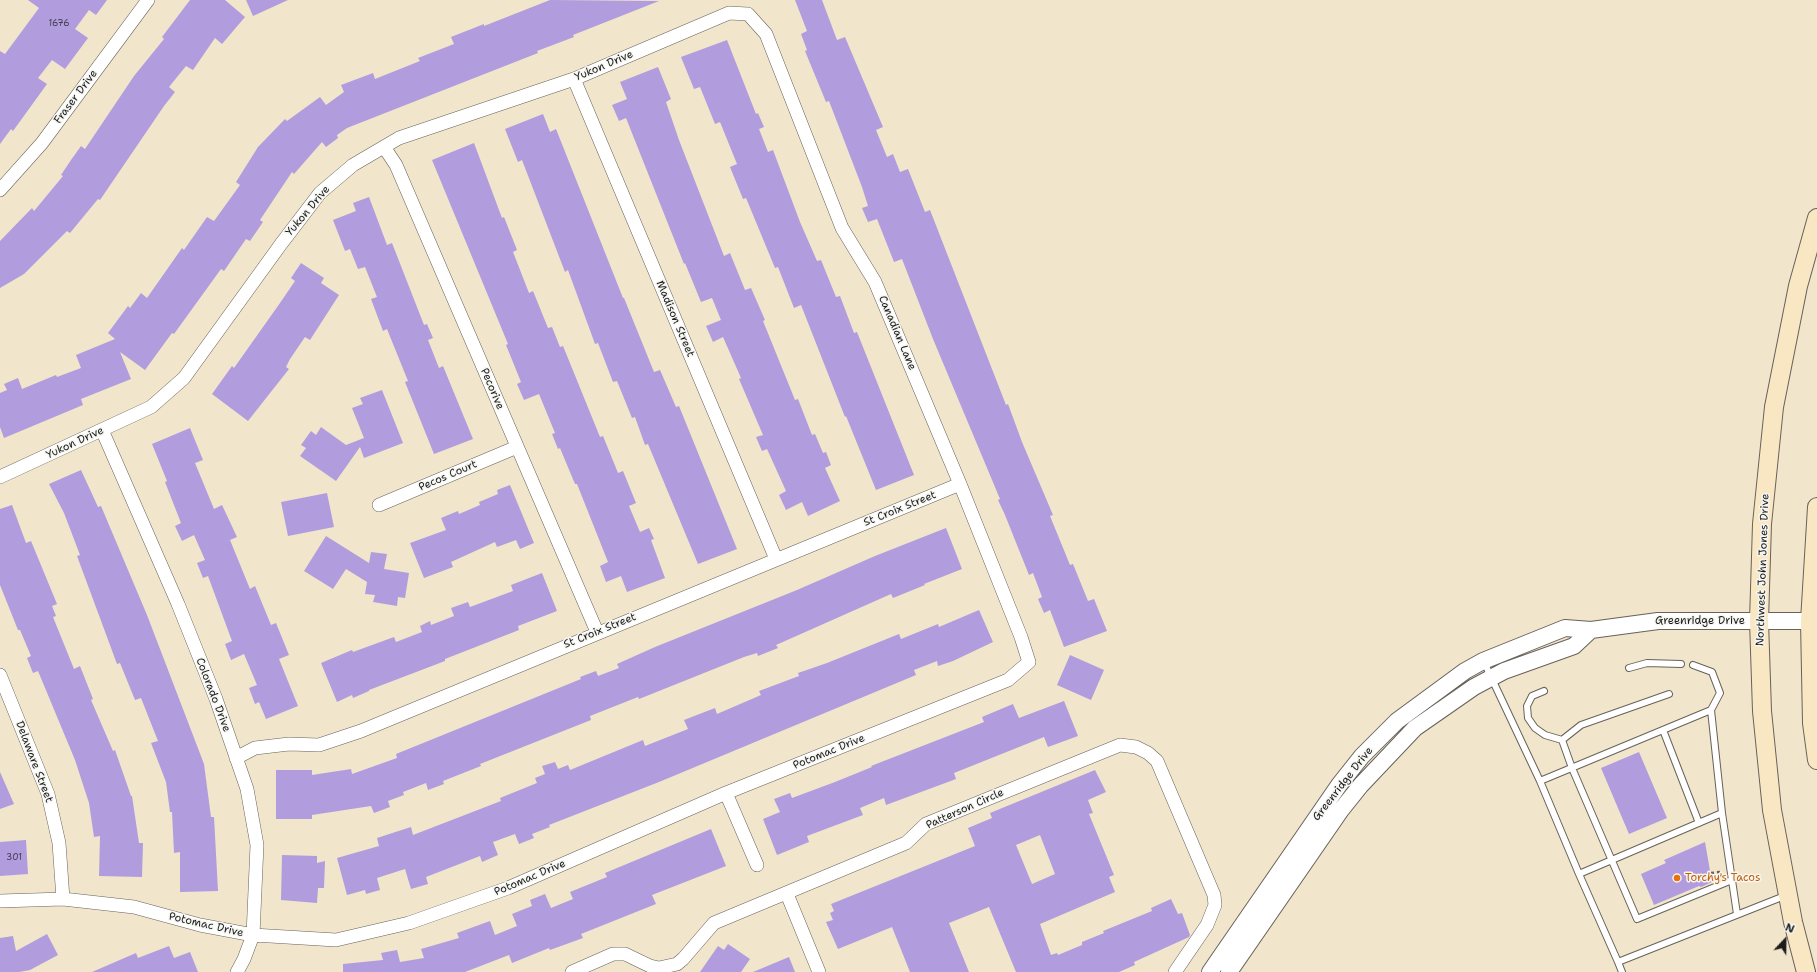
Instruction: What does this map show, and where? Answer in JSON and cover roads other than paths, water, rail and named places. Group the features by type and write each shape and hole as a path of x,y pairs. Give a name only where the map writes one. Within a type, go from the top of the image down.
{"main road":[{"name":"Northwest John Jones Drive","path":"1806,972 1772,810 1762,711 1759,621 1762,524 1774,407 1798,286 1817,218"},
{"path":"1817,507 1813,621 1812,723 1817,760"}],"street":[{"name":"Fraser Drive","path":"0,190 42,143 148,0"},
{"name":"Yukon Drive","path":"0,477 151,407 184,378 281,244 320,193 353,165 400,138 574,79 729,13 748,14"},
{"name":"Canadian Lane","path":"748,14 766,34 842,228 875,282 960,484 1021,637 1029,662"},
{"name":"Madison Street","path":"574,79 776,559"},
{"name":"Pecorive","path":"384,147 396,165 597,632"},
{"name":"Colorado Drive","path":"102,430 178,604 247,789 257,845 253,935 244,959 237,972"},
{"name":"Pecos Court","path":"379,505 517,446"},
{"name":"St Croix Street","path":"236,758 255,748 289,744 320,745 361,731 597,632 960,484"},
{"name":"Greenridge Drive","path":"1210,972 1335,791 1362,756 1397,721 1422,701 1465,671 1483,661 1565,628 1591,630 1658,621 1813,621"},
{"name":"Greenridge Drive","path":"1229,972 1341,810 1361,785 1415,728 1455,699 1504,671 1574,646 1591,630"},
{"name":"Potomac Drive","path":"0,901 63,899 134,907 200,925 253,935 336,940 409,923 508,888 726,793 1008,680 1029,662"},
{"name":"Delaware Street","path":"0,674 48,794 59,843 63,899"},
{"name":"Patterson Circle","path":"572,972 613,954 625,954 650,966 659,968 677,964 683,960 714,923 787,894 906,843 926,824 1120,745 1136,747 1148,753 1157,761 1214,895 1215,905 1207,925 1174,972"},
{"path":"726,793 757,864"},
{"path":"787,894 819,972"}],"lane":[{"path":"1483,661 1540,781 1622,972"},
{"path":"1628,668 1647,663 1681,664"},
{"path":"1693,664 1712,672 1720,693 1711,710 1722,813 1737,914"},
{"path":"1544,691 1532,696 1527,706 1528,718 1535,728 1545,734 1562,740"},
{"path":"1562,740 1581,725 1669,694"},
{"path":"1540,781 1711,710"},
{"path":"1663,730 1699,823"},
{"path":"1562,740 1572,768 1638,919 1732,880"},
{"path":"1579,874 1722,813"},
{"path":"1618,962 1789,894"}],"place":[{"name":"Torchy's Tacos","path":"1677,878"}]}
